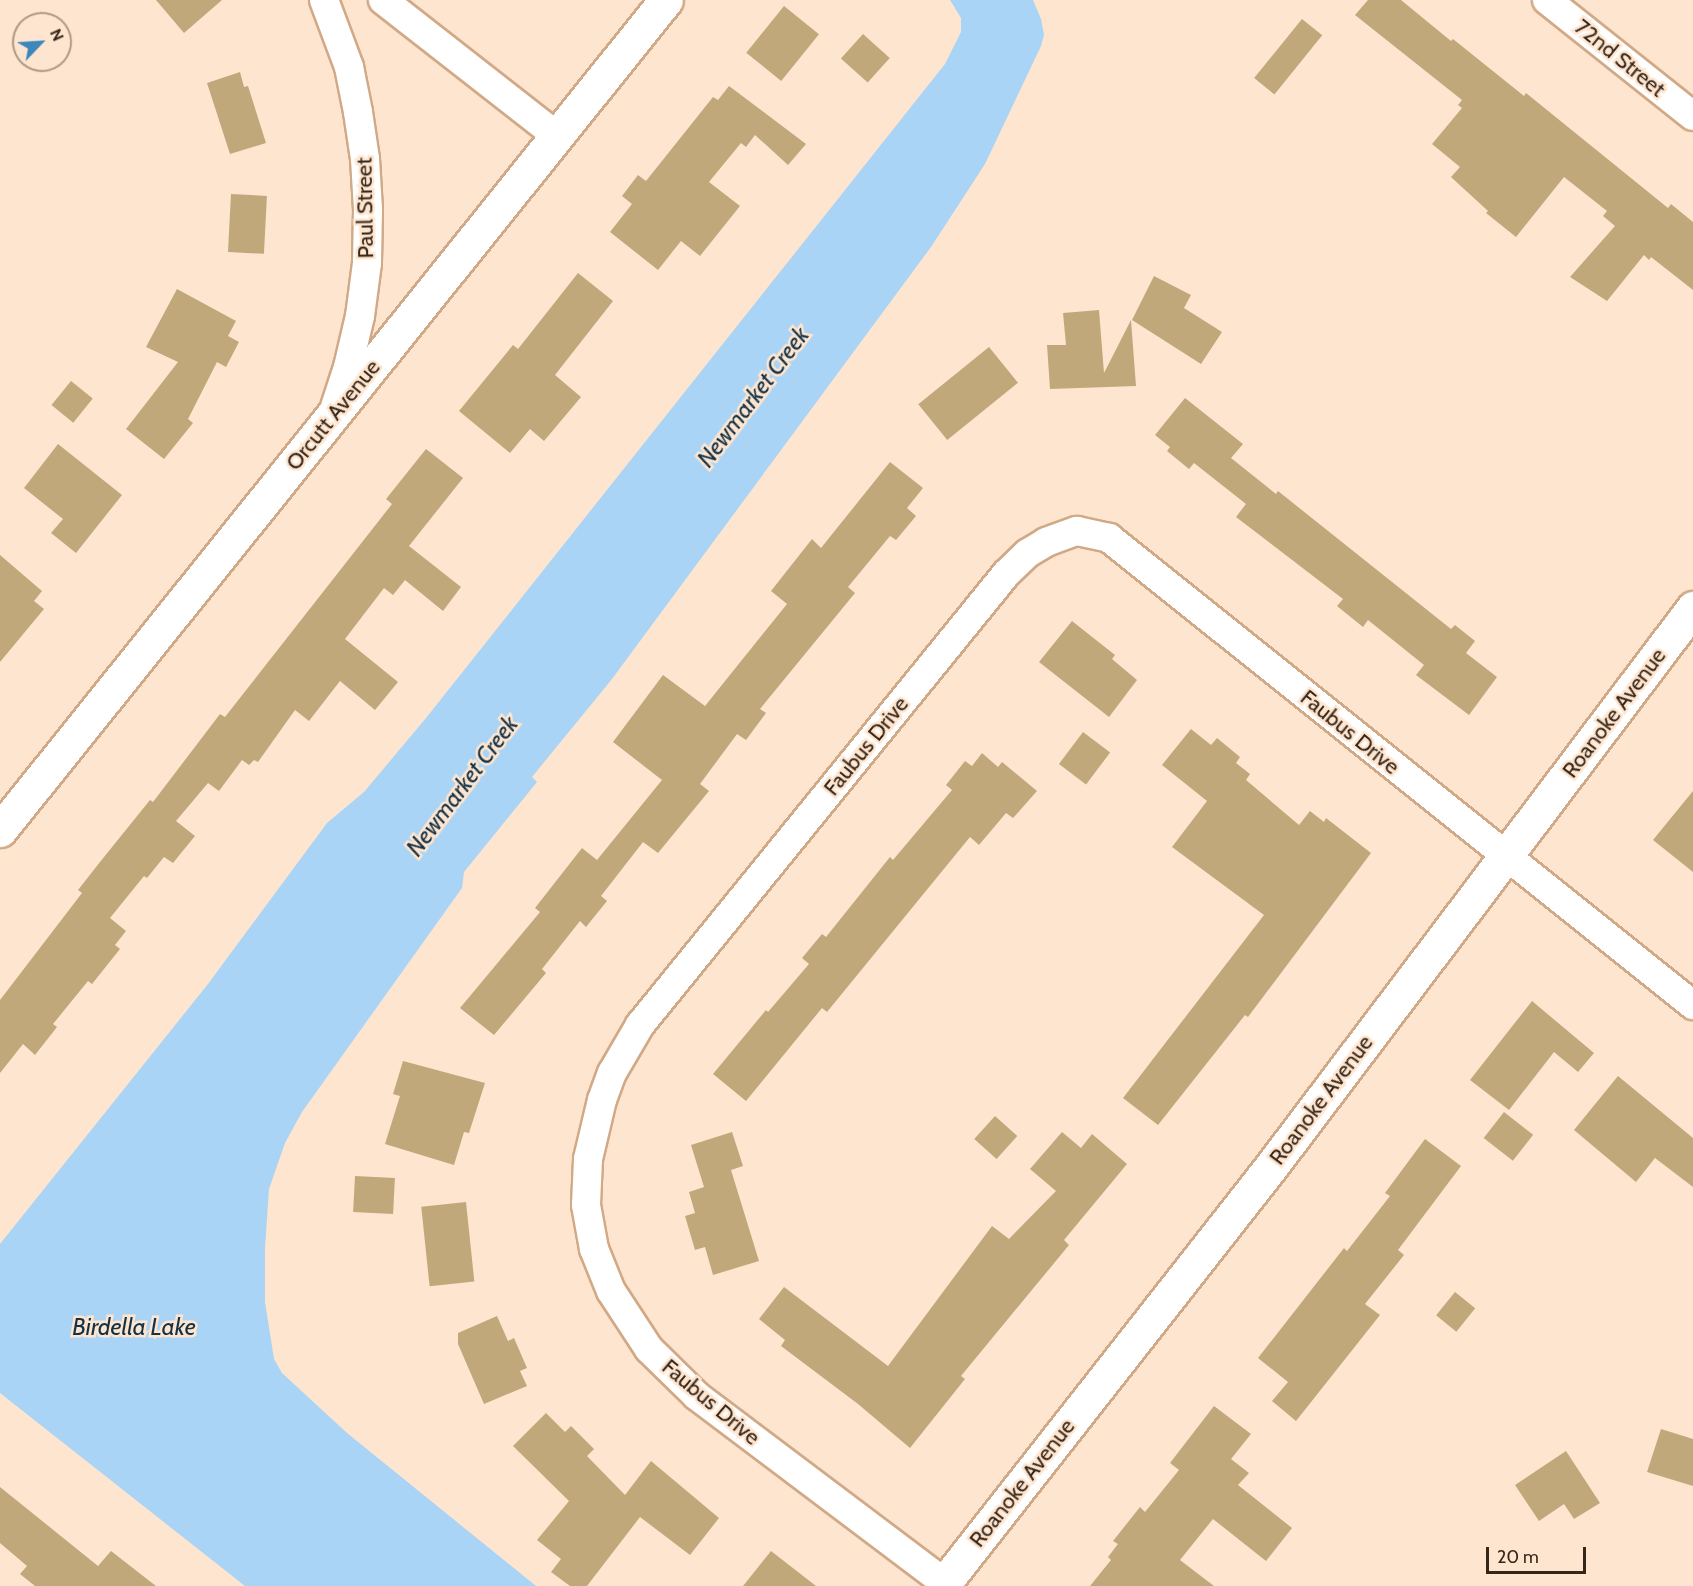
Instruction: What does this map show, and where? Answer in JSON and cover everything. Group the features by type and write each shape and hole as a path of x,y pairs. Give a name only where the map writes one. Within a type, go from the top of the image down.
{"street":[{"name":"Paul Street","path":"324,0 349,67 365,159 368,210 367,263 360,316 348,367 331,418"},
{"path":"383,0 557,136"},
{"name":"Orcutt Avenue","path":"0,830 666,0"},
{"name":"72nd Street","path":"1547,0 1693,116"},
{"name":"Faubus Drive","path":"945,1585 697,1396 649,1349 611,1291 594,1249 586,1205 588,1160 602,1100 612,1074 640,1024 1006,574 1028,553 1046,542 1077,531 1109,538 1693,1005"},
{"name":"Roanoke Avenue","path":"945,1585 1270,1168 1693,608"}],"water":[{"name":"Birdella Lake","path":"950,0 1033,0 1041,19 1044,35 1041,46 985,164 931,247 612,679 532,777 537,782 464,872 462,888 302,1112 285,1143 269,1189 265,1248 265,1302 274,1359 282,1373 347,1433 536,1586 245,1586 0,1393 0,1244 208,984 327,823 364,792 426,718 945,64 961,32 961,18"}],"building":[{"path":"156,0 222,0 184,33"},
{"path":"1368,0 1401,0 1524,96 1526,93 1668,208 1671,204 1693,222 1693,290 1651,257 1649,260 1644,255 1607,301 1570,277 1615,226 1603,216 1607,211 1564,177 1516,237 1486,213 1488,211 1451,177 1460,167 1432,144 1462,108 1458,105 1462,100 1355,15"},
{"path":"784,6 819,34 781,81 746,53"},
{"path":"1302,19 1322,35 1274,94 1254,78"},
{"path":"863,34 890,58 868,83 841,59"},
{"path":"240,72 244,87 248,86 266,143 230,154 207,83"},
{"path":"729,86 806,144 788,165 755,135 746,147 741,143 709,182 740,206 700,256 681,241 658,270 610,232 632,204 622,196 638,175 646,181 713,97 718,100"},
{"path":"231,194 267,196 264,254 228,252"},
{"path":"578,273 613,301 555,375 581,397 544,441 530,429 510,453 459,411 513,345 518,349"},
{"path":"1154,276 1191,295 1184,308 1222,332 1201,364 1132,320"},
{"path":"177,289 236,321 228,336 239,342 226,367 217,362 188,419 193,423 164,459 126,429 178,362 146,347"},
{"path":"1099,310 1104,373 1131,320 1136,386 1050,389 1047,345 1066,345 1063,313"},
{"path":"989,347 1018,383 947,440 918,404"},
{"path":"71,381 93,399 73,423 51,405"},
{"path":"1185,398 1243,444 1231,458 1276,494 1278,491 1451,629 1455,625 1475,641 1466,653 1497,677 1469,715 1416,675 1424,665 1368,620 1363,627 1337,606 1343,599 1236,517 1246,504 1194,463 1189,469 1167,451 1170,447 1155,435"},
{"path":"58,444 122,495 76,553 51,533 63,519 24,488"},
{"path":"426,449 463,478 409,546 461,587 443,611 405,580 393,595 384,588 345,639 398,682 375,710 340,681 309,721 295,710 258,762 254,760 249,765 242,760 219,791 208,783 176,821 195,836 173,863 164,857 147,878 144,876 110,918 126,931 115,945 120,949 92,984 88,981 53,1024 57,1027 35,1055 23,1044 0,1073 0,1000 82,893 78,890 100,862 150,800 153,802 220,714 225,717 392,504 386,499"},
{"path":"890,462 923,488 907,508 916,516 896,540 890,536 848,587 855,593 760,709 766,713 746,740 737,734 700,784 709,791 658,853 643,842 601,896 607,901 586,927 580,921 542,969 546,973 494,1035 460,1008 540,912 535,908 582,848 597,860 662,780 613,742 663,675 705,706 787,604 771,591 812,539 821,548"},
{"path":"0,555 42,591 34,601 44,609 0,662"},
{"path":"1072,621 1115,655 1112,659 1137,680 1109,717 1039,662"},
{"path":"1191,729 1211,745 1217,738 1240,757 1236,763 1250,774 1246,780 1299,825 1310,811 1324,822 1326,818 1371,853 1248,1017 1245,1015 1158,1125 1123,1098 1264,915 1172,847 1207,801 1162,765"},
{"path":"1083,732 1110,752 1086,784 1059,764"},
{"path":"982,753 998,767 1002,762 1037,791 1013,818 1006,813 979,845 970,837 827,1012 822,1008 746,1101 713,1074 766,1010 768,1012 809,964 802,958 822,934 826,937 890,857 893,860 952,790 946,785 965,761 972,766"},
{"path":"1693,791 1693,872 1653,840"},
{"path":"1532,1001 1594,1053 1578,1072 1554,1052 1509,1110 1470,1080"},
{"path":"403,1061 485,1083 469,1133 464,1132 454,1165 385,1144 400,1096 393,1094"},
{"path":"1618,1076 1693,1138 1693,1187 1655,1158 1636,1182 1574,1130"},
{"path":"1504,1112 1533,1135 1513,1161 1484,1138"},
{"path":"995,1116 1017,1136 997,1159 974,1139"},
{"path":"732,1132 743,1166 731,1170 759,1261 713,1275 705,1247 695,1250 685,1216 695,1213 689,1192 704,1187 691,1145"},
{"path":"1062,1132 1081,1148 1092,1134 1127,1164 1064,1240 1069,1245 961,1376 965,1379 910,1448 858,1404 781,1346 785,1340 759,1319 784,1287 888,1366 992,1226 1009,1239 1056,1191 1030,1169"},
{"path":"1425,1139 1461,1166 1398,1250 1404,1255 1365,1304 1380,1315 1296,1421 1272,1401 1288,1382 1258,1358 1344,1248 1347,1251 1390,1196 1385,1193"},
{"path":"355,1176 395,1178 393,1214 353,1212"},
{"path":"466,1202 474,1282 430,1286 421,1207"},
{"path":"1455,1292 1475,1308 1456,1332 1436,1315"},
{"path":"497,1316 508,1341 514,1338 527,1368 520,1371 527,1386 484,1404 458,1344 458,1333"},
{"path":"1214,1406 1251,1434 1231,1459 1249,1473 1238,1485 1292,1528 1266,1561 1213,1519 1180,1560 1214,1586 1090,1586 1111,1560 1108,1557 1118,1544 1113,1541 1140,1507 1145,1512 1179,1470 1170,1463"},
{"path":"546,1413 565,1432 571,1426 594,1449 587,1456 625,1495 651,1461 719,1518 690,1555 640,1517 587,1586 570,1586 551,1572 561,1559 537,1540 569,1501 513,1446"},
{"path":"1661,1429 1693,1439 1693,1486 1647,1472"},
{"path":"1566,1451 1600,1503 1574,1519 1564,1504 1539,1521 1515,1485"},
{"path":"0,1487 98,1566 111,1551 156,1586 35,1586 20,1574 27,1566 0,1543"},
{"path":"771,1551 816,1586 743,1586"}],"water label":[{"name":"Newmarket Creek","path":"753,397"},
{"name":"Newmarket Creek","path":"462,786"}]}
